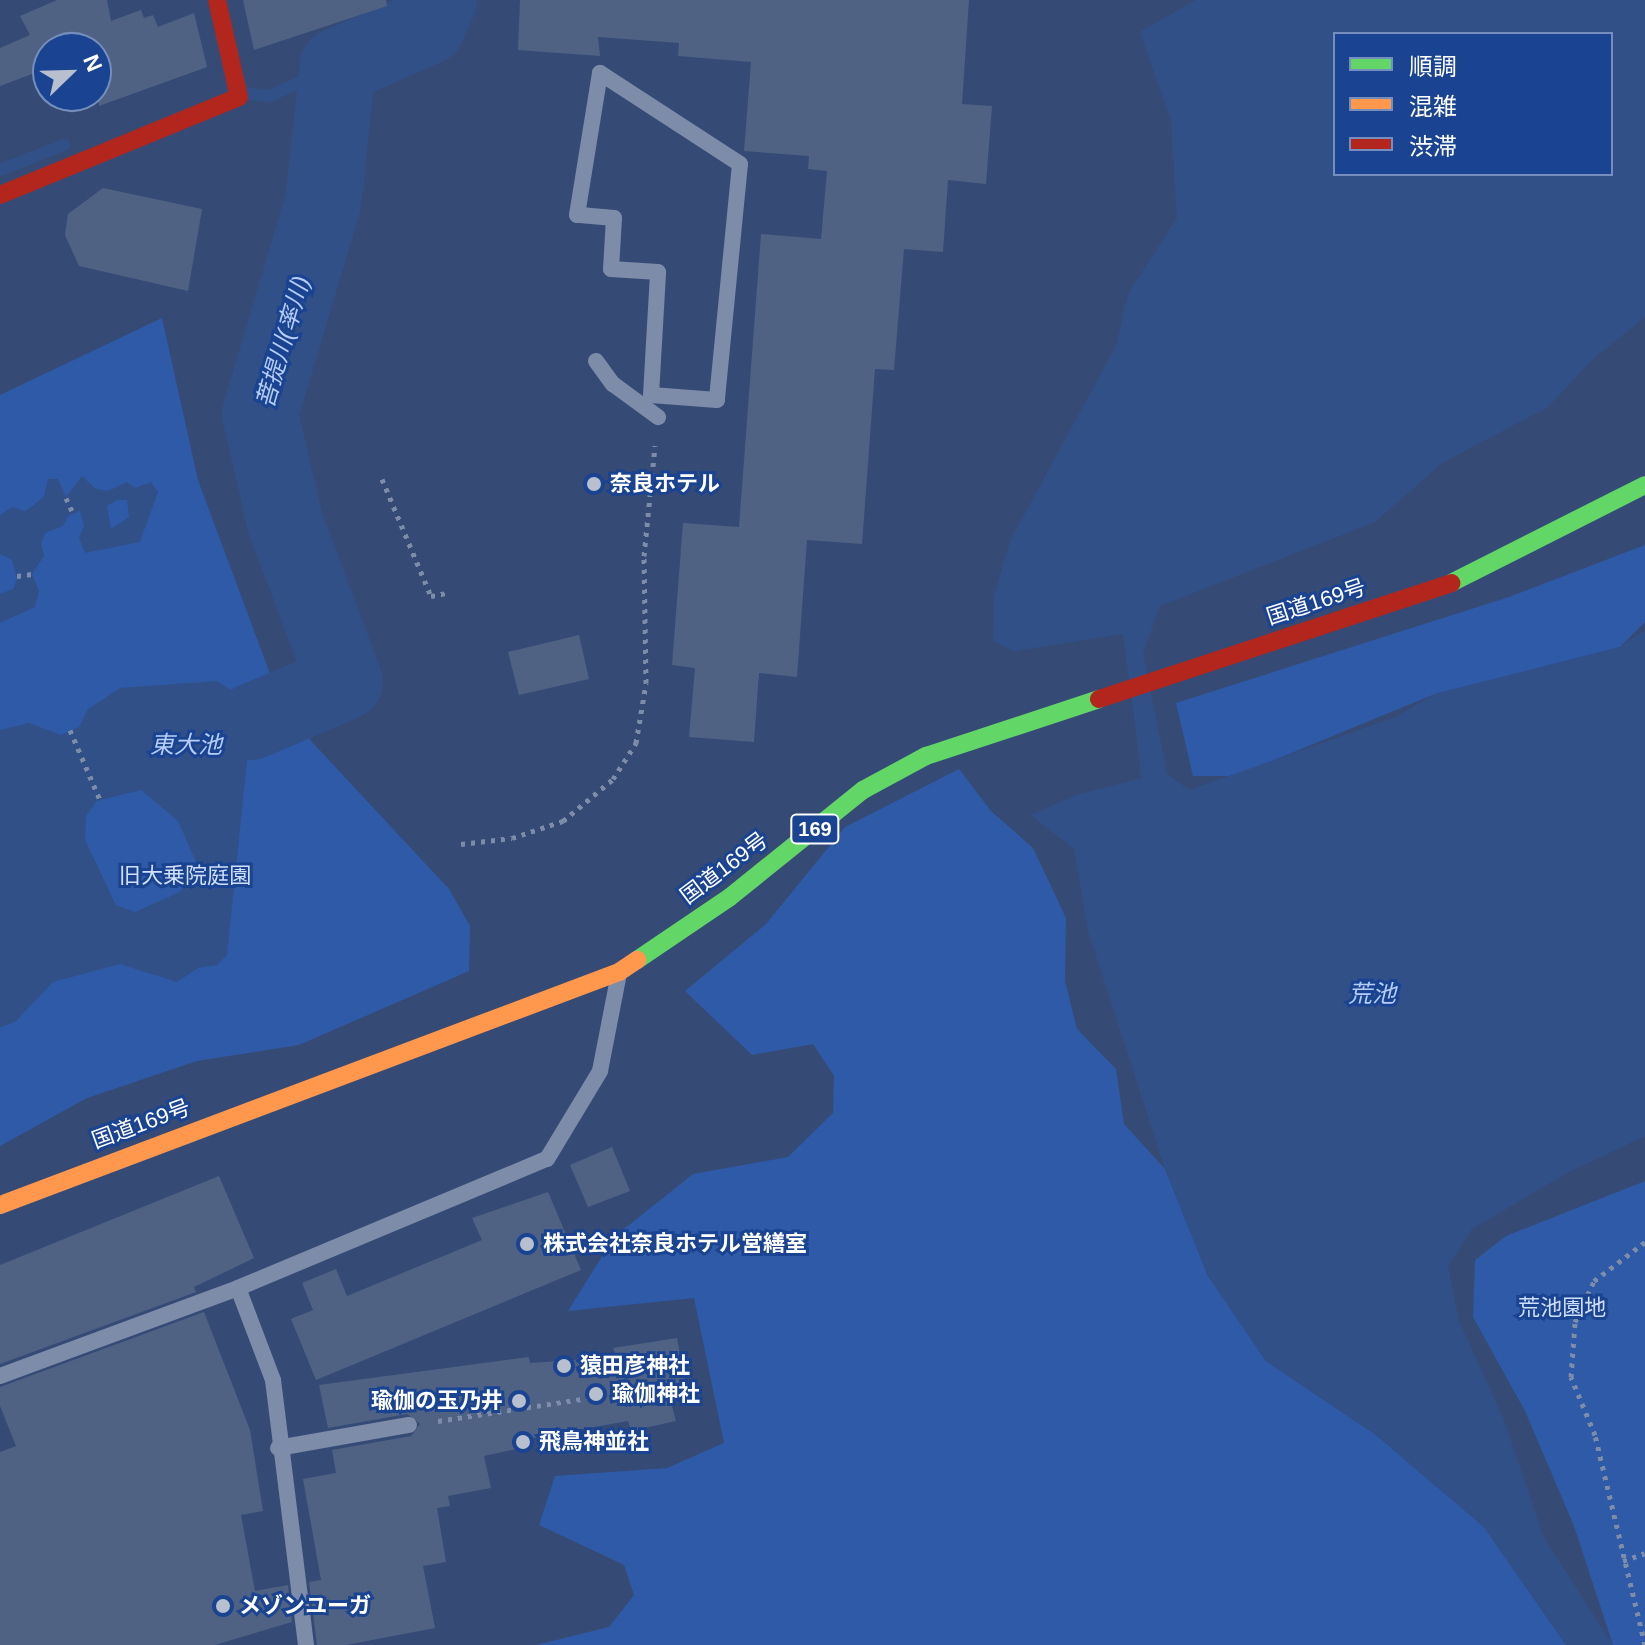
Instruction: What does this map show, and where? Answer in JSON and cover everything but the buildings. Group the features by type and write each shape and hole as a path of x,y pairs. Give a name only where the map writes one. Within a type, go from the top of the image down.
{"main road":[{"path":"0,195 239,97 217,0"},
{"name":"国道169号","path":"0,1205 619,972 730,897 863,790 926,756 1475,575 1645,485"}],"lane":[{"path":"600,73 740,164 717,400 651,395 658,272 611,269 614,218 577,215 600,73"},
{"path":"596,361 613,384 658,417"},
{"path":"0,1376 238,1288 547,1159 600,1071 619,972"},
{"path":"238,1288 273,1380 278,1448 306,1645"},
{"path":"278,1448 409,1425"}],"path":[{"path":"461,844 512,838 563,821 613,779 636,743 646,683 644,556 658,417"},
{"path":"382,479 431,596 446,593"},
{"path":"66,498 73,513"},
{"path":"17,576 32,574"},
{"path":"70,730 100,800"},
{"path":"1645,1242 1594,1281 1575,1322 1571,1377 1595,1435 1645,1645"},
{"path":"409,1425 594,1397"},
{"path":"1623,1561 1645,1553"}],"green space":[{"name":"旧大乗院庭園","path":"162,318 198,480 279,698 312,742 449,889 470,926 469,971 299,1045 197,1061 87,1098 0,1146 0,395"},
{"path":"1645,545 1645,622 1620,647 1435,694 1235,776 1193,776 1176,703 1509,597"},
{"path":"959,769 991,811 1033,848 1066,918 1065,981 1077,1029 1116,1069 1124,1124 1165,1169 1208,1276 1266,1361 1376,1435 1484,1527 1566,1645 536,1645 609,1627 634,1595 624,1565 539,1525 555,1476 667,1468 724,1443 694,1298 568,1311 614,1237 693,1174 788,1157 833,1113 834,1076 813,1044 752,1055 685,991 766,924 845,827"},
{"name":"荒池園地","path":"1645,1181 1645,1645 1613,1645 1574,1526 1525,1411 1473,1317 1475,1260 1506,1236"}],"water":[{"name":"荒池","path":"1196,0 1645,0 1645,317 1592,360 1548,407 1442,463 1375,522 1160,606 1143,653 1167,774 1189,790 1396,717 1435,694 1620,647 1645,630 1645,1136 1567,1173 1472,1229 1448,1266 1459,1321 1504,1420 1544,1538 1613,1645 1566,1645 1484,1527 1376,1435 1266,1361 1208,1276 1165,1169 1088,931 1074,849 1031,815 1076,795 1142,778 1123,634 1014,651 993,641 994,596 1011,539 1116,346 1128,294 1177,218 1171,120 1140,32"},
{"path":"82,476 96,489 108,491 127,482 135,488 151,482 158,492 140,542 85,553 79,538 84,526 80,511 68,516 63,526 45,533 41,544 44,556 32,574 39,591 35,607 0,623 0,594 13,589 17,579 12,560 0,554 0,515 12,507 25,511 34,505 44,496 48,479 58,479 66,497","holes":["117,500 127,500 129,517 111,529 107,506"]},
{"name":"東大池","path":"217,681 237,694 251,722 227,955 217,965 198,968 177,982 120,964 53,982 15,1022 0,1027 0,730 29,723 61,735 79,727 88,709 120,688","holes":["141,790 178,821 197,864 180,892 135,912 116,905 85,840 86,816 97,801"]}],"waterway":[{"name":"菩提川(率川)","path":"251,722 345,682 285,522 260,414 323,203 338,66 427,27 439,0"},
{"path":"244,93 269,96 338,66"},
{"path":"0,170 64,145"}],"traffic: fast":[{"path":"1451,583 1645,485"},
{"path":"637,960 730,897 863,790 926,756 1099,699"}],"traffic: slow":[{"path":"0,1205 619,972 637,960"}],"traffic: jam":[{"path":"0,195 239,97 217,0"},
{"path":"1099,699 1451,583"}],"place":[{"name":"奈良ホテル","path":"594,484"},
{"name":"株式会社奈良ホテル営繕室","path":"527,1244"},
{"name":"猿田彦神社","path":"564,1366"},
{"name":"瑜伽神社","path":"596,1394"},
{"name":"瑜伽の玉乃井","path":"519,1401"},
{"name":"飛鳥神並社","path":"523,1442"},
{"name":"メゾンユーガ","path":"223,1606"}]}
